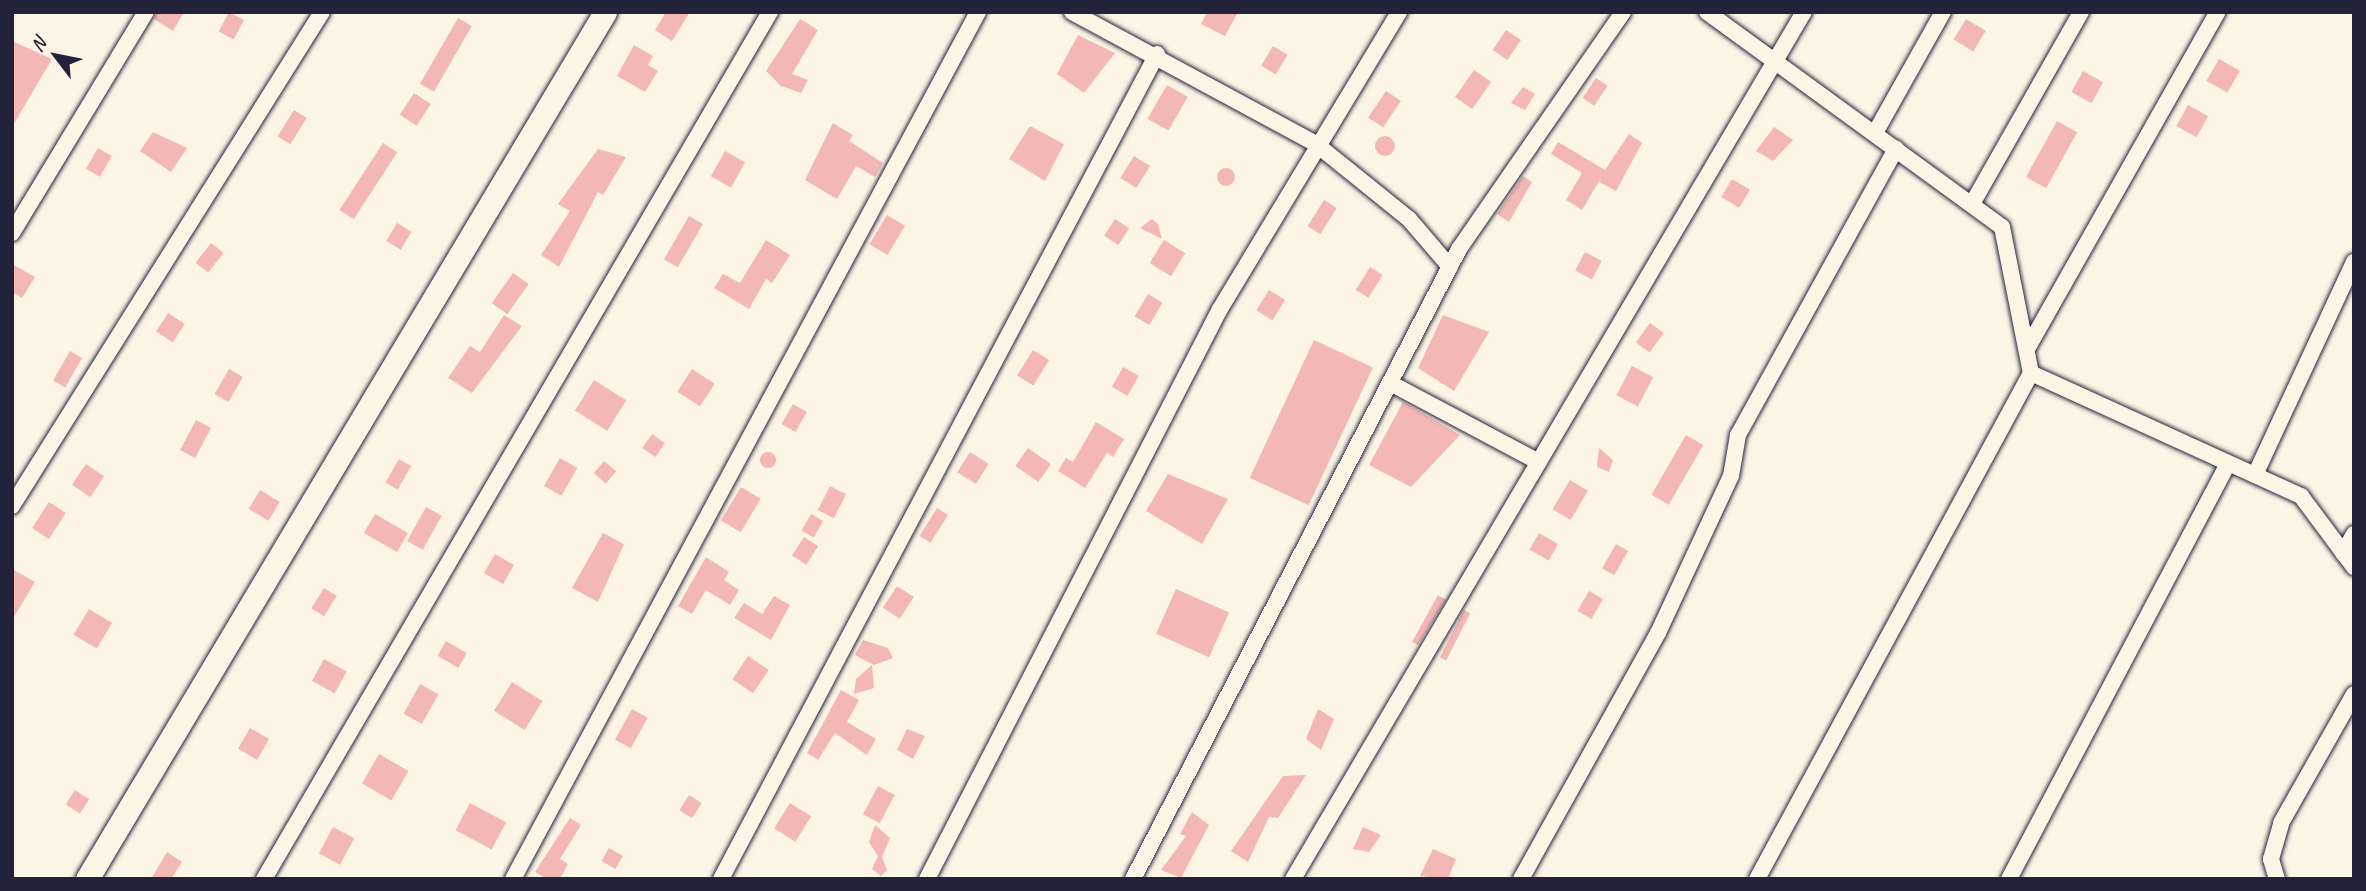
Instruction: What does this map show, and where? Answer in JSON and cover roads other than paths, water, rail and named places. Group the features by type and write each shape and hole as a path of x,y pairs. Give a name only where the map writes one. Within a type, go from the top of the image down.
{"street":[{"path":"12,233 146,12"},
{"path":"12,506 322,12"},
{"path":"88,879 605,12"},
{"path":"264,879 770,12"},
{"path":"513,879 978,12"},
{"path":"1072,12 1157,54 1316,144 1409,219 1450,267"},
{"path":"927,879 1220,309 1316,144 1399,12"},
{"path":"1133,879 1392,384 1450,267 1623,12"},
{"path":"1707,12 2002,226 2031,373 1757,879"},
{"path":"1293,879 1804,12"},
{"path":"1875,133 1943,12"},
{"path":"1972,204 2081,12"},
{"path":"2027,349 2218,12"},
{"path":"721,879 1157,54"},
{"path":"1521,879 1658,634 1731,476 1738,435 1896,149"},
{"path":"2255,475 2354,262"},
{"path":"2031,373 2301,496 2354,567"},
{"path":"1392,384 1539,462"},
{"path":"2009,879 2228,463"},
{"path":"2343,553 2354,534"},
{"path":"2277,879 2272,859 2281,823 2354,694"}]}
